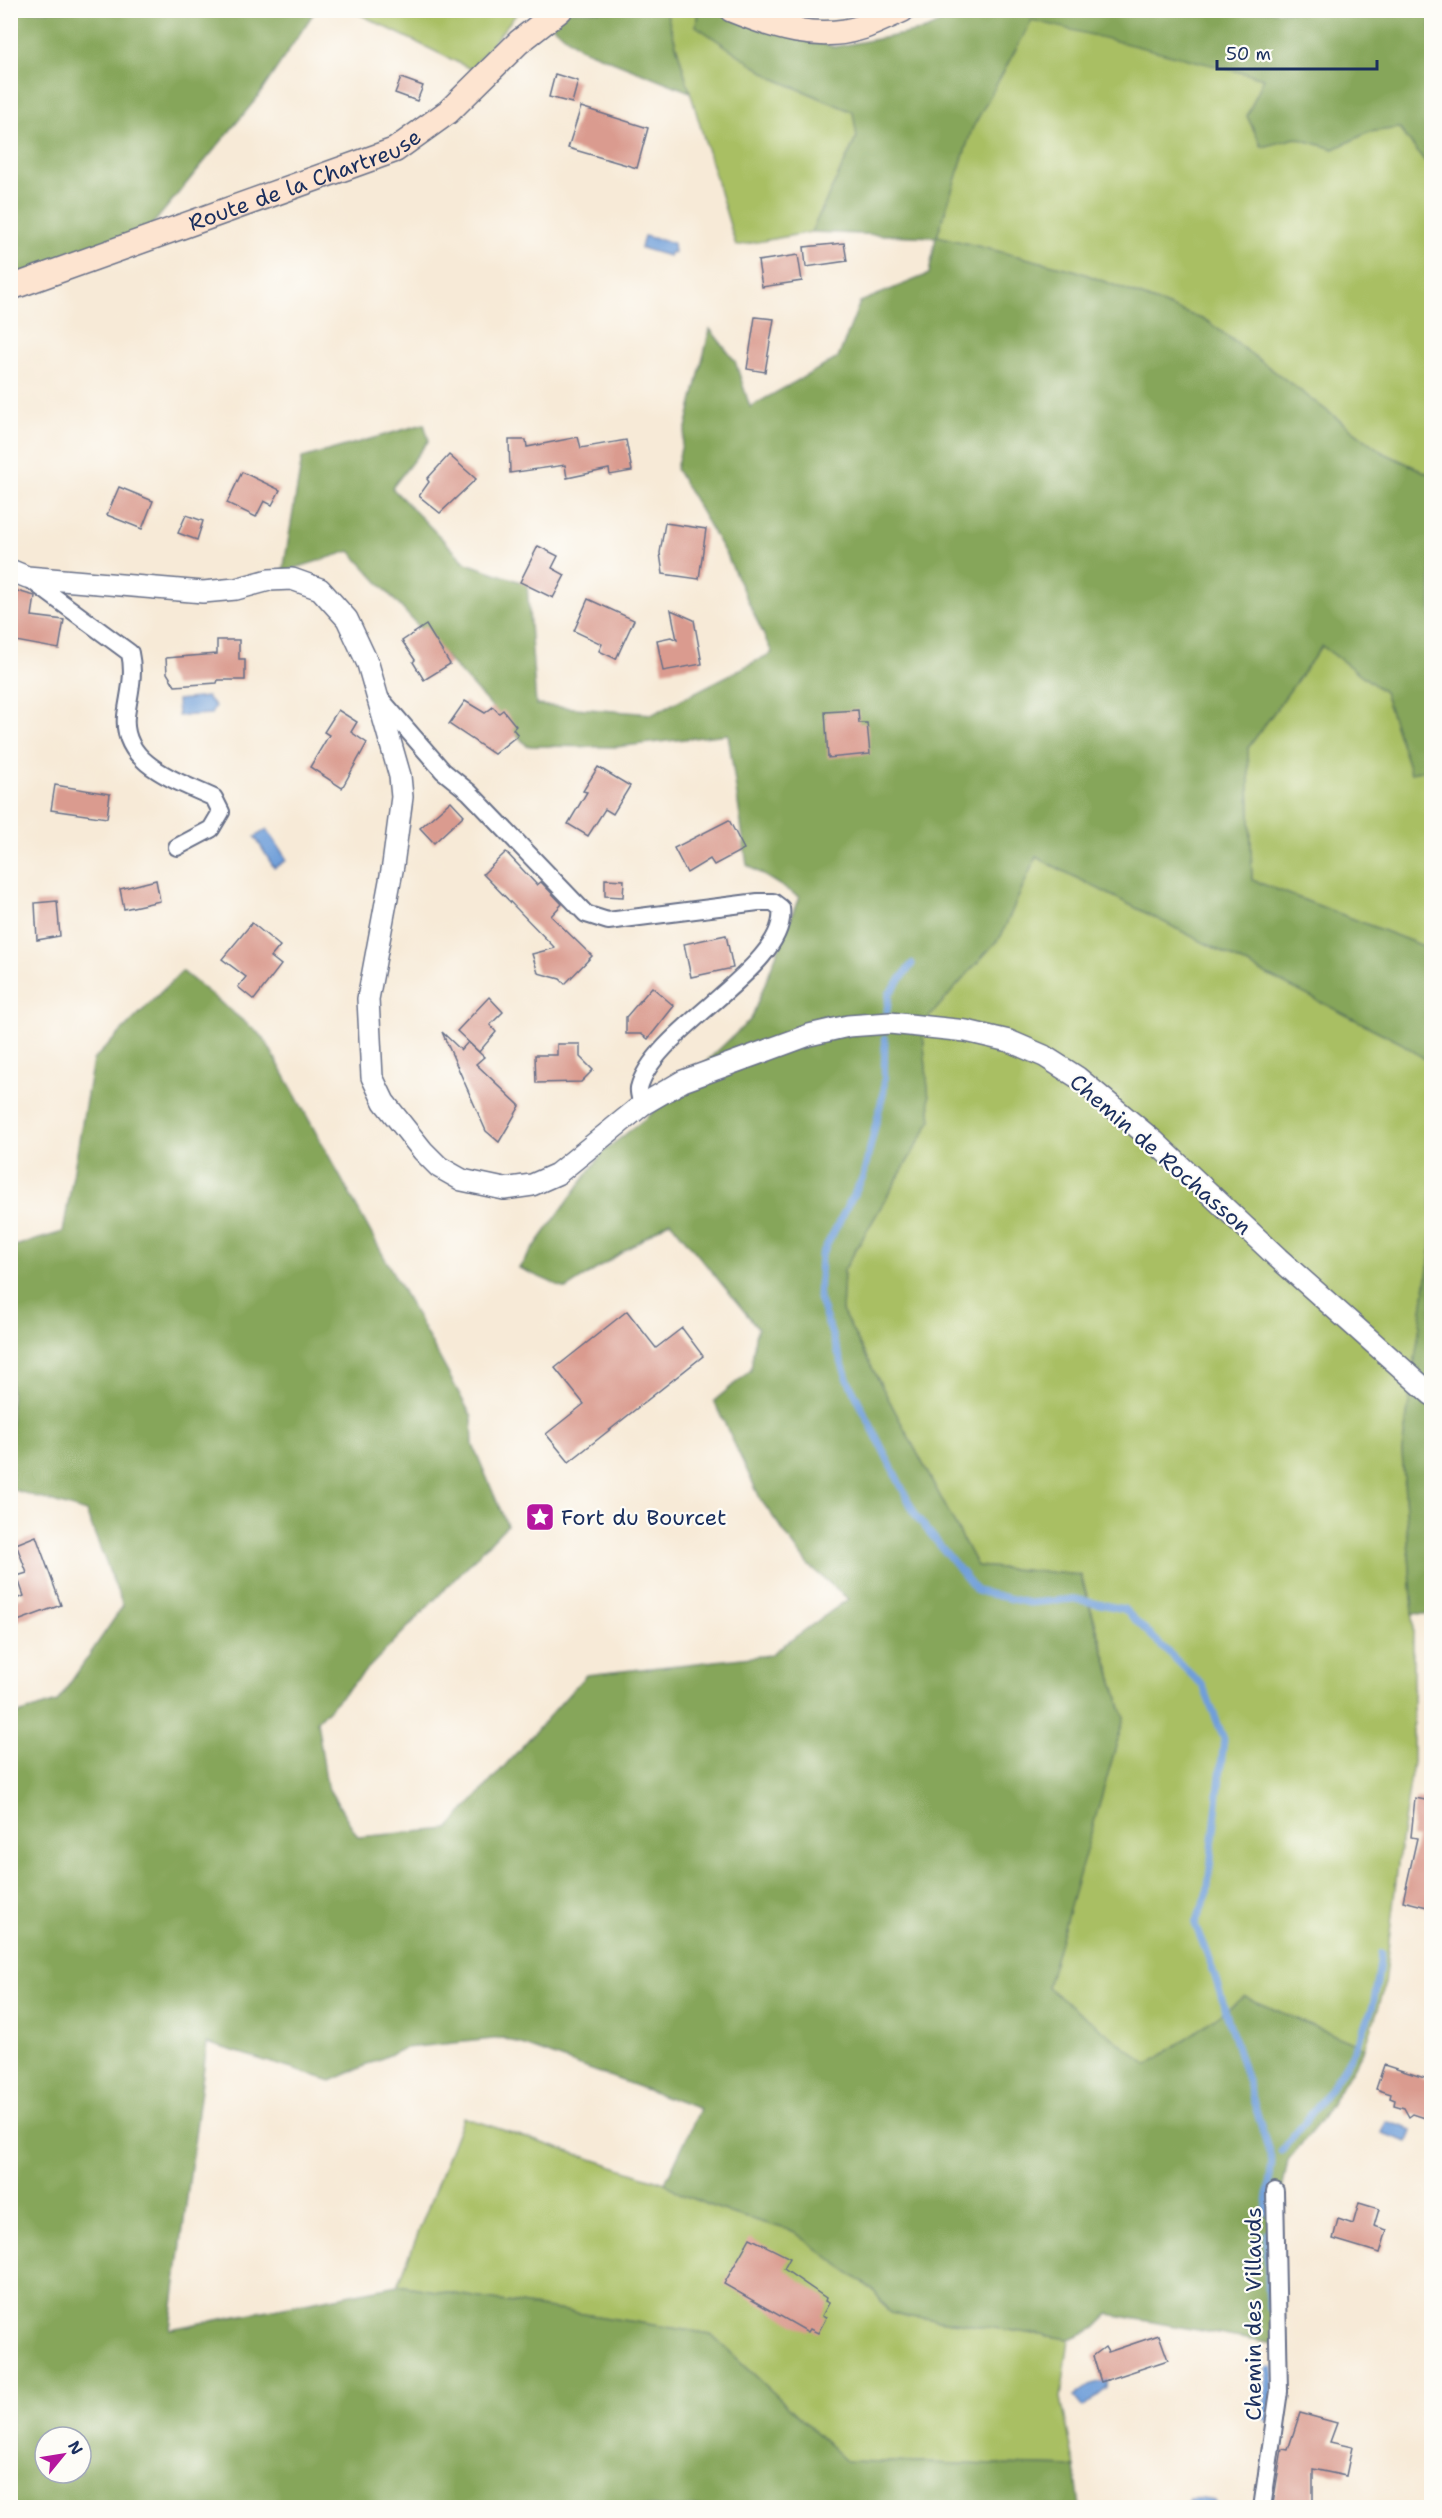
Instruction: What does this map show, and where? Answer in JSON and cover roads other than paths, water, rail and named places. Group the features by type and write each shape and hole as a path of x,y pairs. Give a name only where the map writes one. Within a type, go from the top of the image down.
{"main road":[{"name":"Route de la Chartreuse","path":"10,288 395,150 440,118 519,42 560,10"},
{"path":"732,10 774,26 819,34 864,27 902,10"}],"street":[{"name":"Chemin de Rochasson","path":"19,574 203,592 236,589 279,579 303,582 320,589 346,619 368,664 400,776 402,796 387,900 368,999 372,1077 384,1102 403,1128 439,1167 462,1180 504,1189 532,1185 557,1174 642,1106 683,1081 729,1062 809,1035 848,1026 890,1023 966,1031 1009,1041 1044,1056 1077,1077 1145,1134 1278,1258 1431,1395"},
{"name":"Chemin de Rochasson","path":"19,574 130,652 133,671 125,725 131,746 147,764 214,798 218,804 221,813 211,828 177,847"},
{"path":"374,691 443,771 469,792 586,914 608,921 758,902 773,902 781,908 783,920 775,938 754,963 680,1034 644,1077 638,1090 642,1106"},
{"name":"Chemin des Villauds","path":"1262,2508 1279,2391 1275,2191"}],"water":[{"path":"644,236 673,243 674,253 671,252 669,256 641,248"},
{"path":"207,697 215,706 211,714 178,716 177,700"},
{"path":"267,829 287,860 274,868 255,837"},
{"path":"1386,2121 1412,2130 1408,2142 1382,2133"},
{"path":"1108,2379 1107,2388 1083,2408 1074,2397 1090,2385"},
{"path":"1189,2500 1214,2501 1216,2507 1185,2507"}],"waterway":[{"path":"887,1011 889,994 912,964"},
{"path":"885,1038 884,1090 863,1177 821,1256 819,1298 847,1378 916,1516 977,1591 1029,1603 1075,1599 1124,1609 1203,1686 1224,1739 1207,1895 1195,1924 1211,1964 1272,2161 1266,2212"},
{"path":"1281,2151 1334,2084 1356,2047 1372,2008 1381,1953"},
{"path":"1267,2233 1269,2308"},
{"path":"1267,2418 1270,2370"}],"place":[{"name":"Fort du Bourcet","path":"540,1517"}]}
